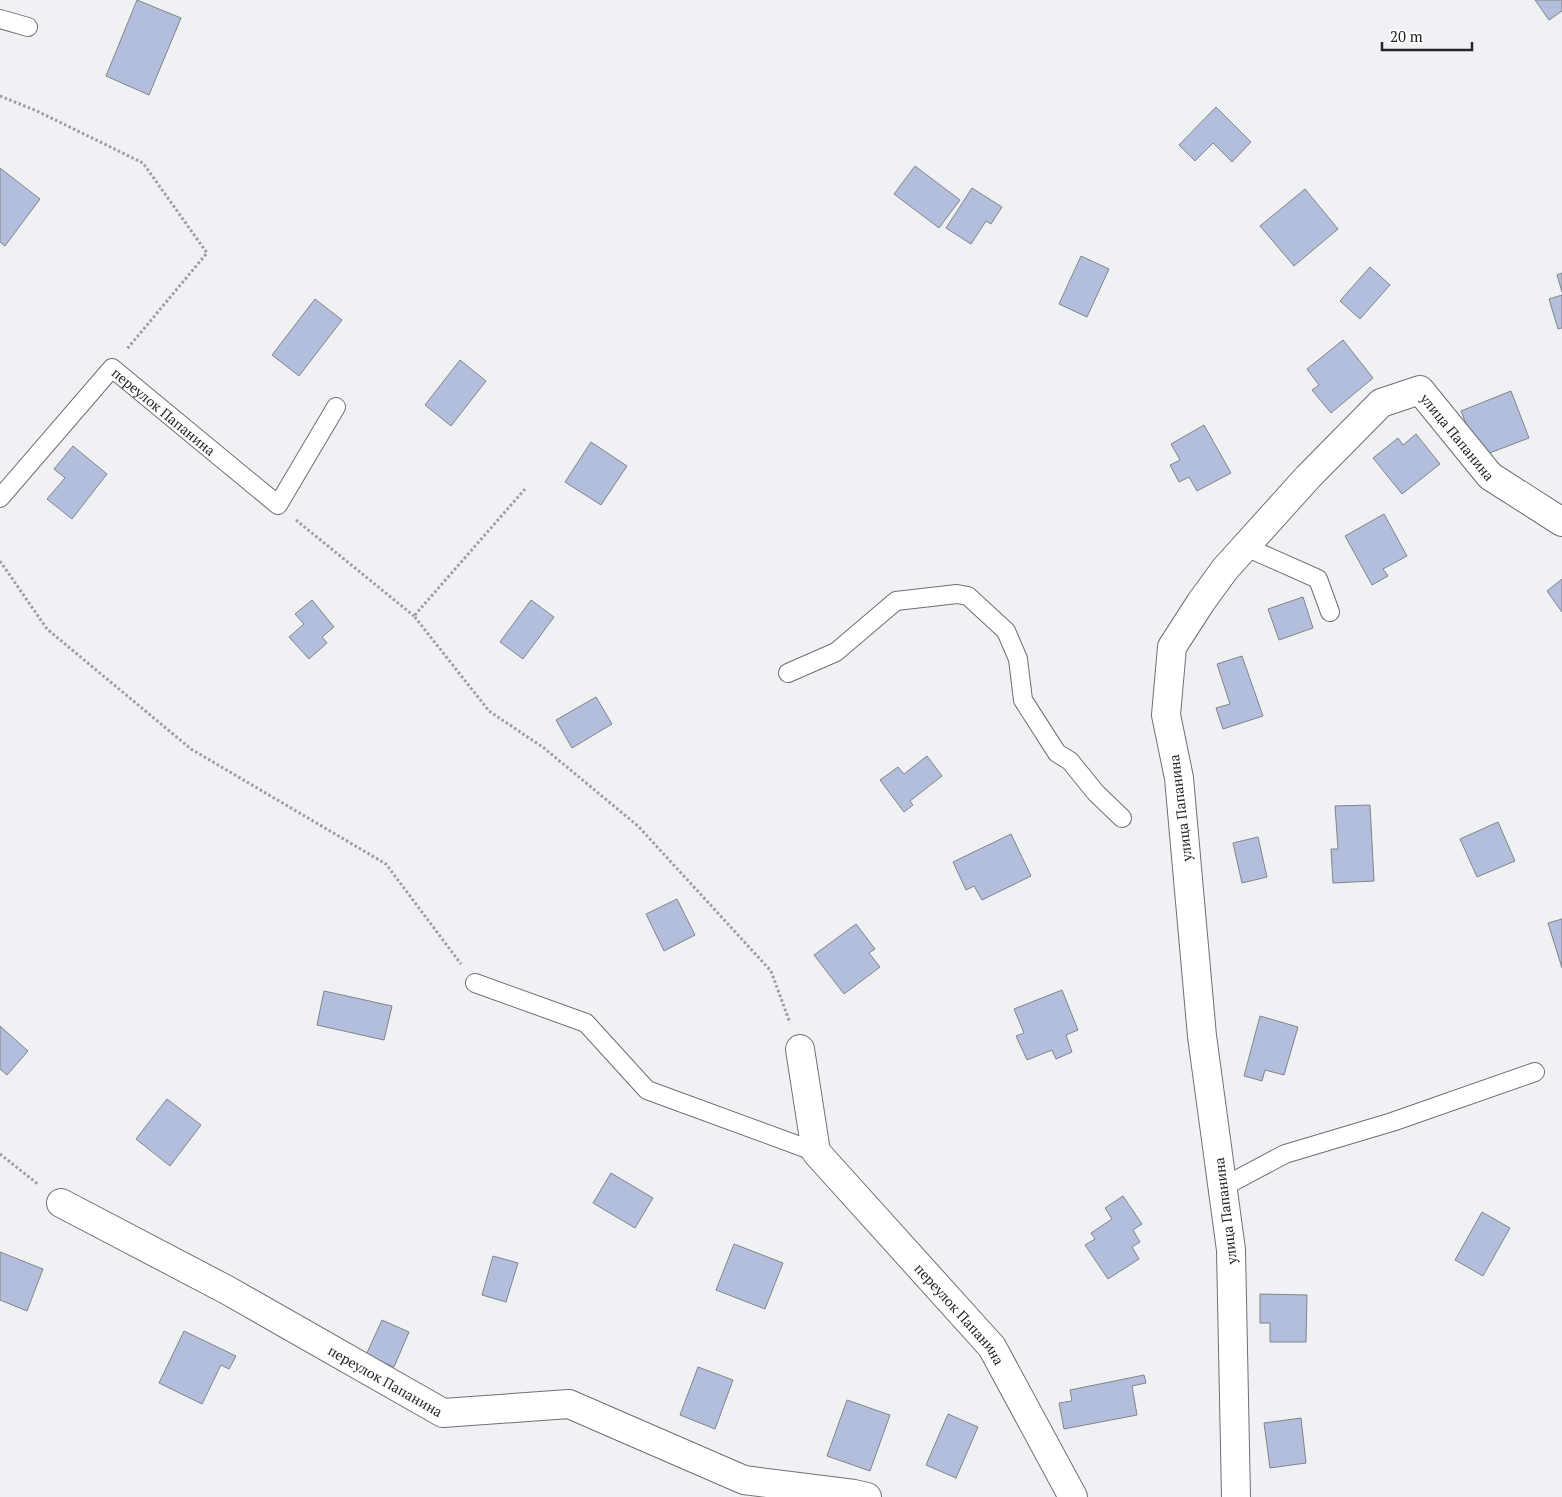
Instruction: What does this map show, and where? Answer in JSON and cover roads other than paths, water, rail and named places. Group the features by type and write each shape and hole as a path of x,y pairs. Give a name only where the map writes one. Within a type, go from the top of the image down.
{"street":[{"name":"улица Папанина","path":"1236,1497 1231,1250 1202,1036 1180,778 1166,715 1172,647 1201,602 1226,569 1308,477 1382,403 1420,390 1490,476 1562,522"},
{"path":"800,1049 816,1152"},
{"name":"переулок Папанина","path":"816,1152 992,1347 1073,1497"},
{"name":"переулок Папанина","path":"61,1203 226,1290 443,1413 569,1404 744,1480 867,1497"}],"lane":[{"path":"0,19 28,27"},
{"name":"переулок Папанина","path":"0,498 112,368 278,505 336,407"},
{"path":"1246,547 1318,578 1330,612"},
{"path":"788,673 836,652 896,601 957,594 968,596 1006,630 1018,659 1023,700 1057,753 1070,761 1096,793 1122,818"},
{"path":"475,983 586,1023 647,1090 816,1152"},
{"path":"1223,1187 1285,1154 1392,1122 1535,1072"}]}
